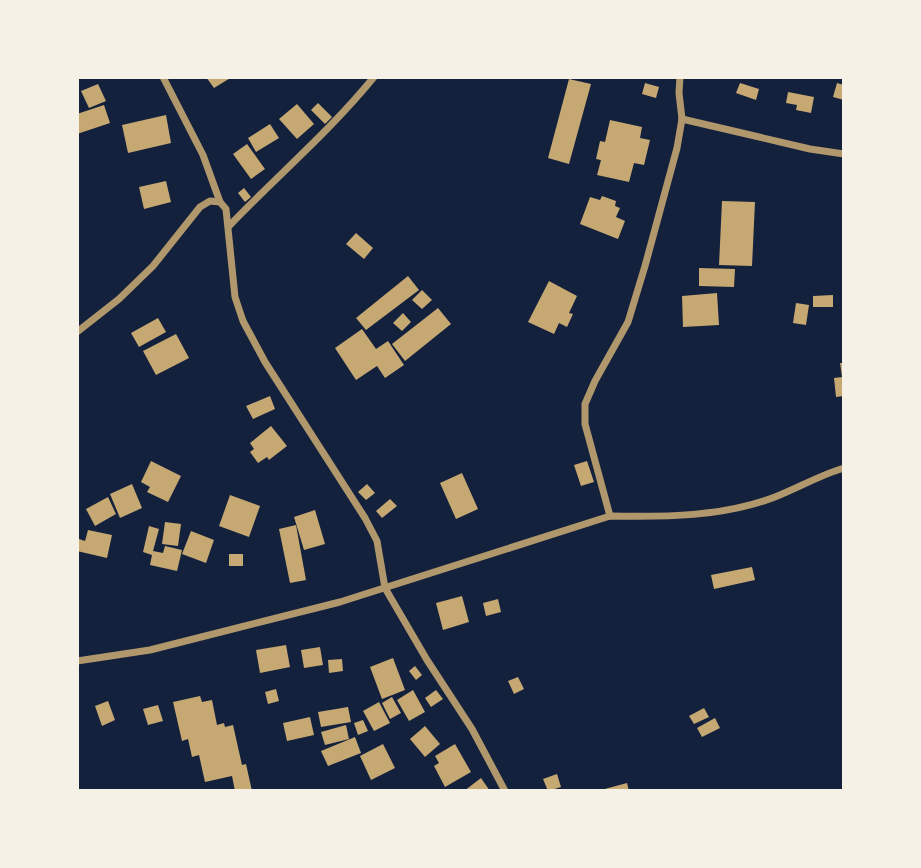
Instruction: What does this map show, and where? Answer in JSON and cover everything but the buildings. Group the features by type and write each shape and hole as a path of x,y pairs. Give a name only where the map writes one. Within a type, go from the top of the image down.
{"street":[{"path":"163,77 202,155 220,202 226,209 235,297 243,321 265,362 371,530 377,541 385,588 472,729 505,791"},
{"path":"229,226 345,111 374,77"},
{"path":"610,516 585,424 585,404 628,322 674,161 682,119 680,77"},
{"path":"682,119 810,149 844,154"},
{"path":"77,332 119,299 153,266 200,207 210,201 220,202"},
{"path":"77,661 150,650 215,635 385,588 610,516 717,513 773,498 844,468"}]}
